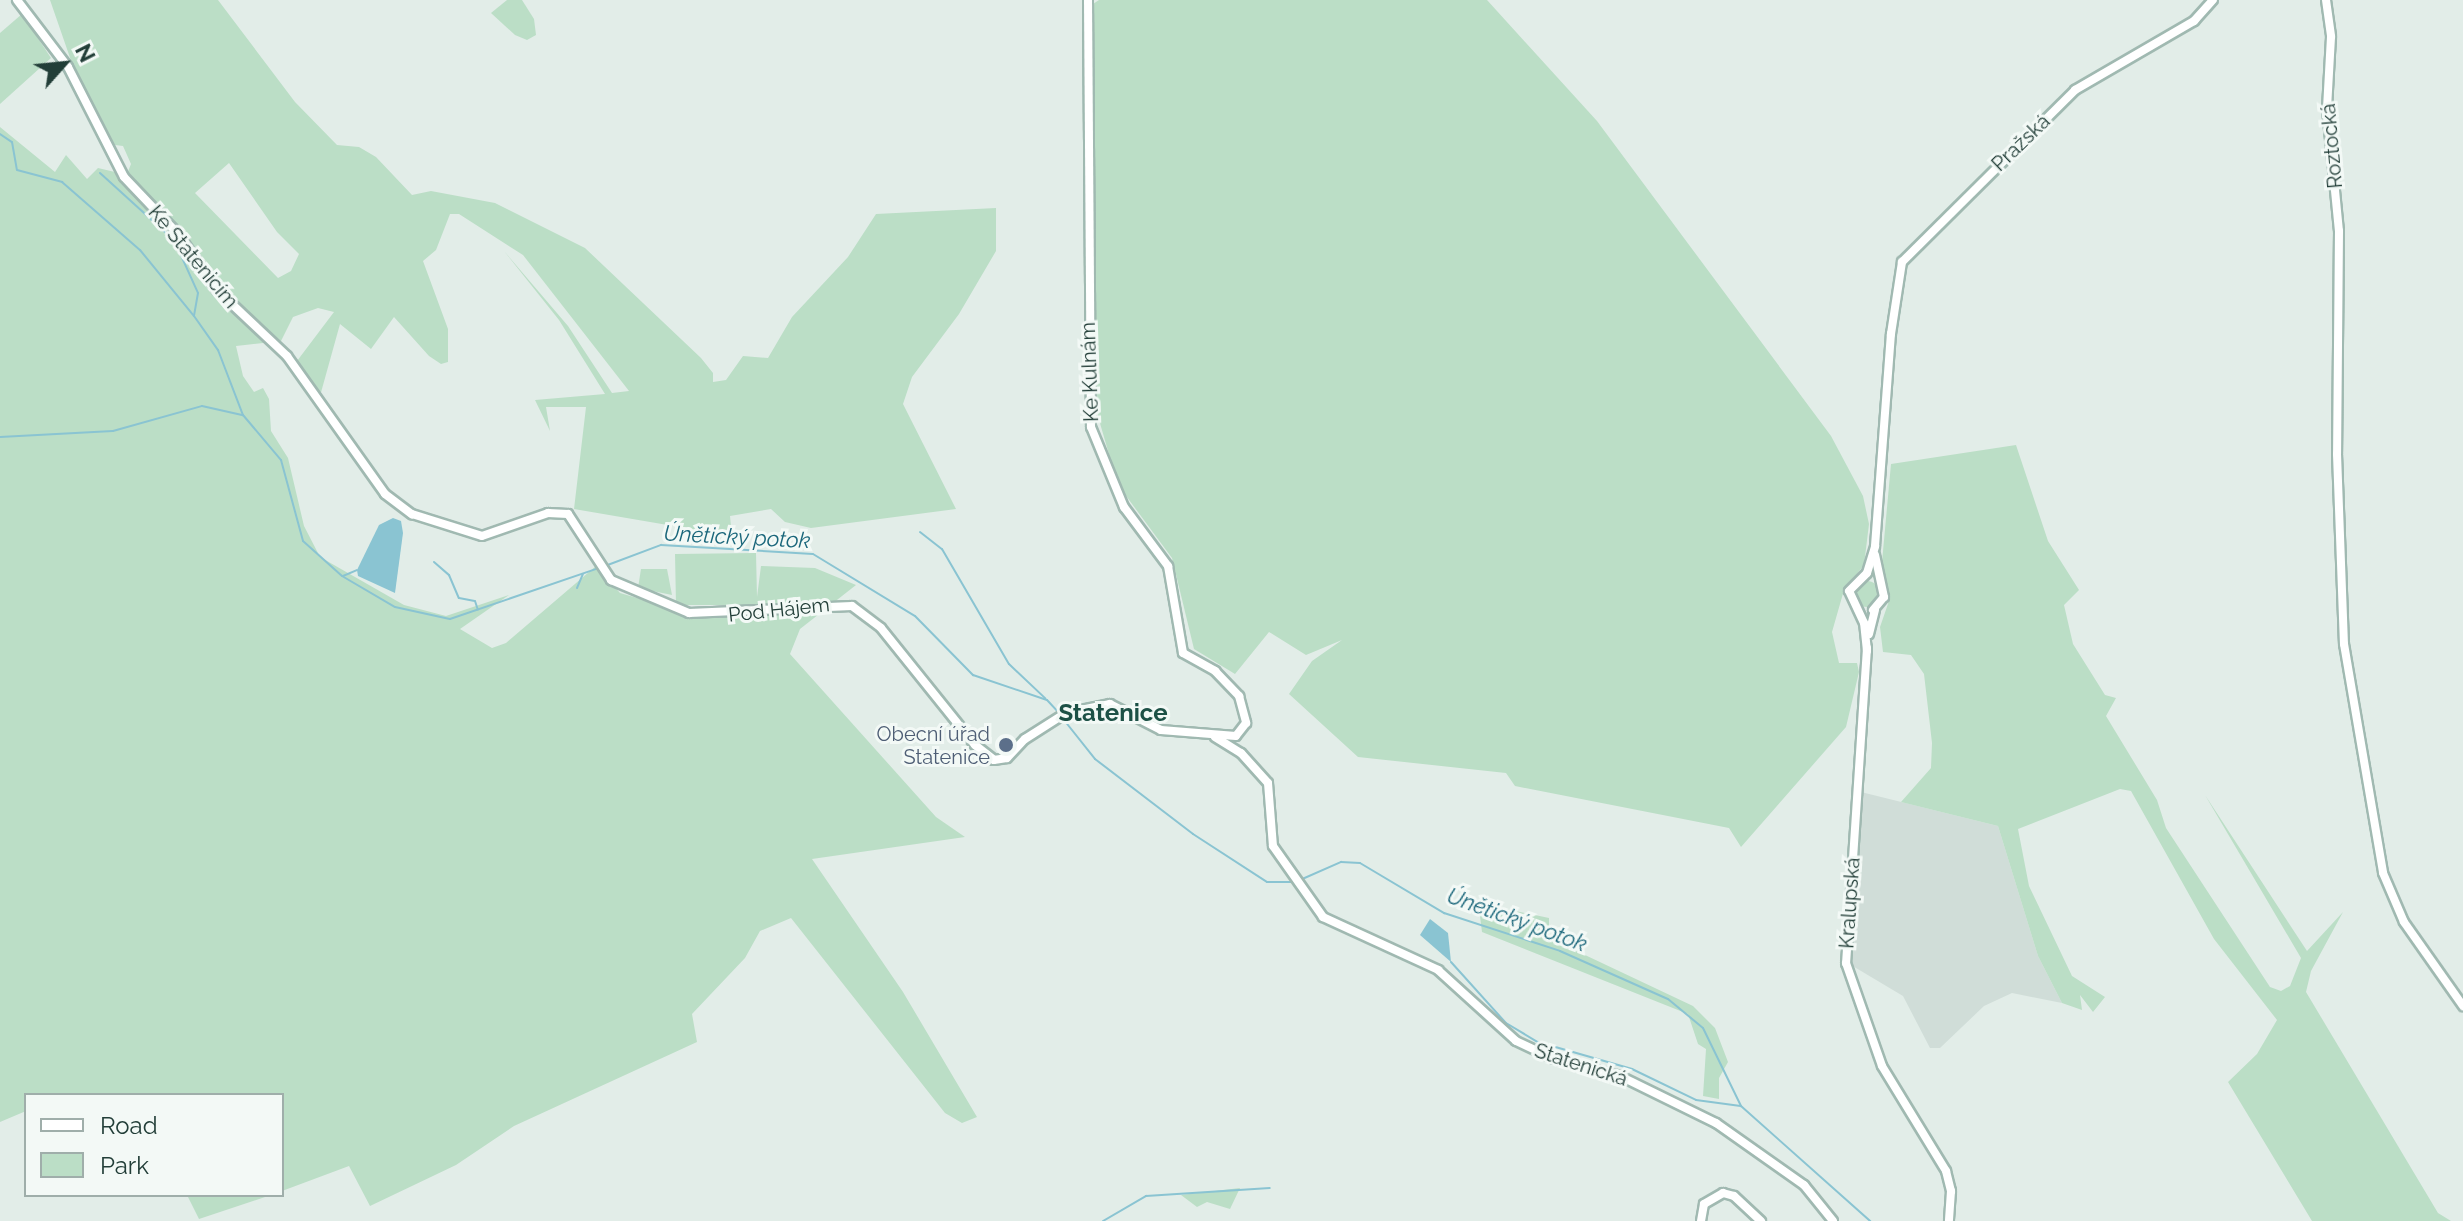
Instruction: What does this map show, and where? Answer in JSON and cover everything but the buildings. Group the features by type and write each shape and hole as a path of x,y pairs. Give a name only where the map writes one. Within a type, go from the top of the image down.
{"street":[{"name":"Ke Statenicím","path":"17,0 68,67 85,108 110,141 124,177 178,234 217,290 287,356 391,501 412,514 482,536 548,513 561,512 574,519"},
{"name":"Ke Kulnám","path":"1088,0 1091,427 1124,507 1168,566 1183,653 1215,671 1239,696 1246,723 1236,736"},
{"name":"Pražská","path":"1875,546 1898,273 1912,247 2075,90 2194,21 2213,0"},
{"name":"Roztocká","path":"2326,0 2331,37 2327,109 2336,179 2339,293 2337,454 2344,644 2377,846 2404,922 2463,1006"},
{"name":"Pod Hájem","path":"574,519 603,571 643,597 701,616 836,603 852,606 881,628 977,748 992,759 1004,759"},
{"path":"1867,651 1864,623 1849,591 1862,577 1875,546"},
{"path":"1856,608 1875,610 1884,597 1875,546"},
{"path":"1862,577 1879,582"},
{"name":"Kralupská","path":"1875,610 1867,651 1846,963 1882,1066 1946,1171 1951,1191 1949,1221"},
{"name":"Statenická","path":"1004,759 1066,713 1117,705 1161,730 1236,736 1241,753"},
{"name":"Statenická","path":"1214,736 1241,753 1270,787 1273,846 1299,887 1332,923 1438,970 1516,1041 1554,1059 1620,1076 1716,1123 1811,1190 1833,1221"},
{"path":"1701,1221 1704,1204 1723,1193 1734,1196 1761,1221"}],"shaded area":[{"path":"1861,792 1998,826 2038,956 2062,1003 2012,993 1984,1006 1940,1048 1930,1048 1903,996 1851,965"}],"green space":[{"path":"50,0 218,0 295,102 337,145 359,147 376,157 412,195 431,191 495,203 585,248 701,358 713,373 713,382 726,380 743,356 768,358 792,317 848,257 876,214 996,208 996,251 959,314 912,377 903,404 956,509 811,528 785,522 771,509 730,516 732,536 574,509 586,407 546,407 550,431 535,400 605,394 559,320 504,251 568,326 612,393 629,391 523,255 459,214 450,214 436,250 423,261 448,329 448,362 441,364 429,356 394,317 371,349 340,324 320,396 297,361 334,312 318,308 293,317 281,341 236,346 243,376 254,392 263,388 269,399 271,431 288,458 304,526 320,557 404,605 446,616 509,595 460,629 492,648 506,643 596,566 620,593 692,614 754,616 757,605 676,605 675,554 756,553 757,597 761,566 815,568 856,585 800,629 790,654 936,817 965,837 812,859 903,992 977,1117 962,1123 945,1113 791,918 760,931 745,958 692,1014 697,1042 514,1126 456,1165 370,1206 349,1166 284,1190 284,1093 24,1093 24,1112 0,1122 0,127 55,172 66,155 87,179 98,168 119,173 150,205 153,202 127,174 131,164 123,146 115,145 85,101","holes":["229,163 277,232 299,254 291,271 278,278 195,193"]},
{"path":"507,0 522,0 534,19 536,35 527,40 515,35 491,13"},
{"path":"1099,0 1487,0 1597,121 1831,436 1863,496 1869,524 1864,565 1844,590 1832,632 1839,663 1857,663 1859,672 1846,727 1741,847 1729,828 1515,786 1506,773 1358,757 1289,694 1312,661 1342,640 1306,655 1269,632 1235,674 1194,649 1172,558 1118,485 1097,413 1093,4"},
{"path":"22,14 51,58 0,104 0,33"},
{"path":"2016,445 2048,541 2079,590 2064,605 2073,644 2105,695 2116,698 2106,716 2157,800 2166,828 2270,987 2281,991 2290,986 2301,958 2205,795 2307,951 2343,912 2311,971 2306,992 2438,1213 2451,1221 2312,1221 2228,1082 2257,1054 2277,1020 2214,939 2131,791 2120,789 2018,829 2029,886 2072,976 2105,997 2093,1012 2080,995 2082,1010 2062,1003 2038,956 1998,826 1901,802 1931,768 1932,743 1924,674 1911,655 1883,652 1880,627 1890,598 1882,562 1891,464"},
{"path":"641,569 667,569 672,595 638,588"},
{"path":"1867,581 1876,585 1880,594 1876,603 1867,607 1858,603 1854,594 1858,585"},
{"path":"1486,905 1549,918 1549,938 1693,1006 1715,1028 1728,1062 1719,1078 1719,1099 1703,1096 1706,1049 1698,1044 1688,1014 1482,932 1479,908"},
{"path":"1240,1188 1230,1209 1207,1202 1197,1207 1181,1195"},
{"path":"188,1197 265,1197 199,1219"}],"water":[{"path":"393,518 401,521 403,533 395,593 358,576 357,570 379,525"},
{"path":"1430,919 1448,933 1451,962 1420,935"}],"waterway":[{"name":"Únětický potok","path":"0,134 12,142 17,170 62,182 140,250 194,316 218,350 243,415 281,460 303,541 342,576 395,607 450,619 599,568"},
{"path":"100,173 174,240 198,293 194,316"},
{"path":"0,437 113,431 202,406 242,415"},
{"path":"920,532 942,549 1009,664 1045,698"},
{"name":"Únětický potok","path":"605,566 661,545 813,554 915,616 973,675 1047,700 1061,715"},
{"path":"434,562 449,575 459,598 475,601 478,610"},
{"path":"343,576 357,570"},
{"path":"577,588 583,574"},
{"name":"Únětický potok","path":"1064,720 1095,759 1193,834 1267,882 1294,882"},
{"name":"Únětický potok","path":"1300,880 1341,862 1360,863 1444,913 1560,951 1668,999 1703,1028 1741,1106 1870,1221"},
{"path":"1451,962 1506,1023 1538,1042 1632,1069 1696,1100 1741,1106"},
{"path":"1103,1221 1146,1196 1270,1188"}],"place":[{"name":"Obecní úřad Statenice","path":"1006,745"}],"district":[{"name":"Statenice","path":"1113,713"}]}
